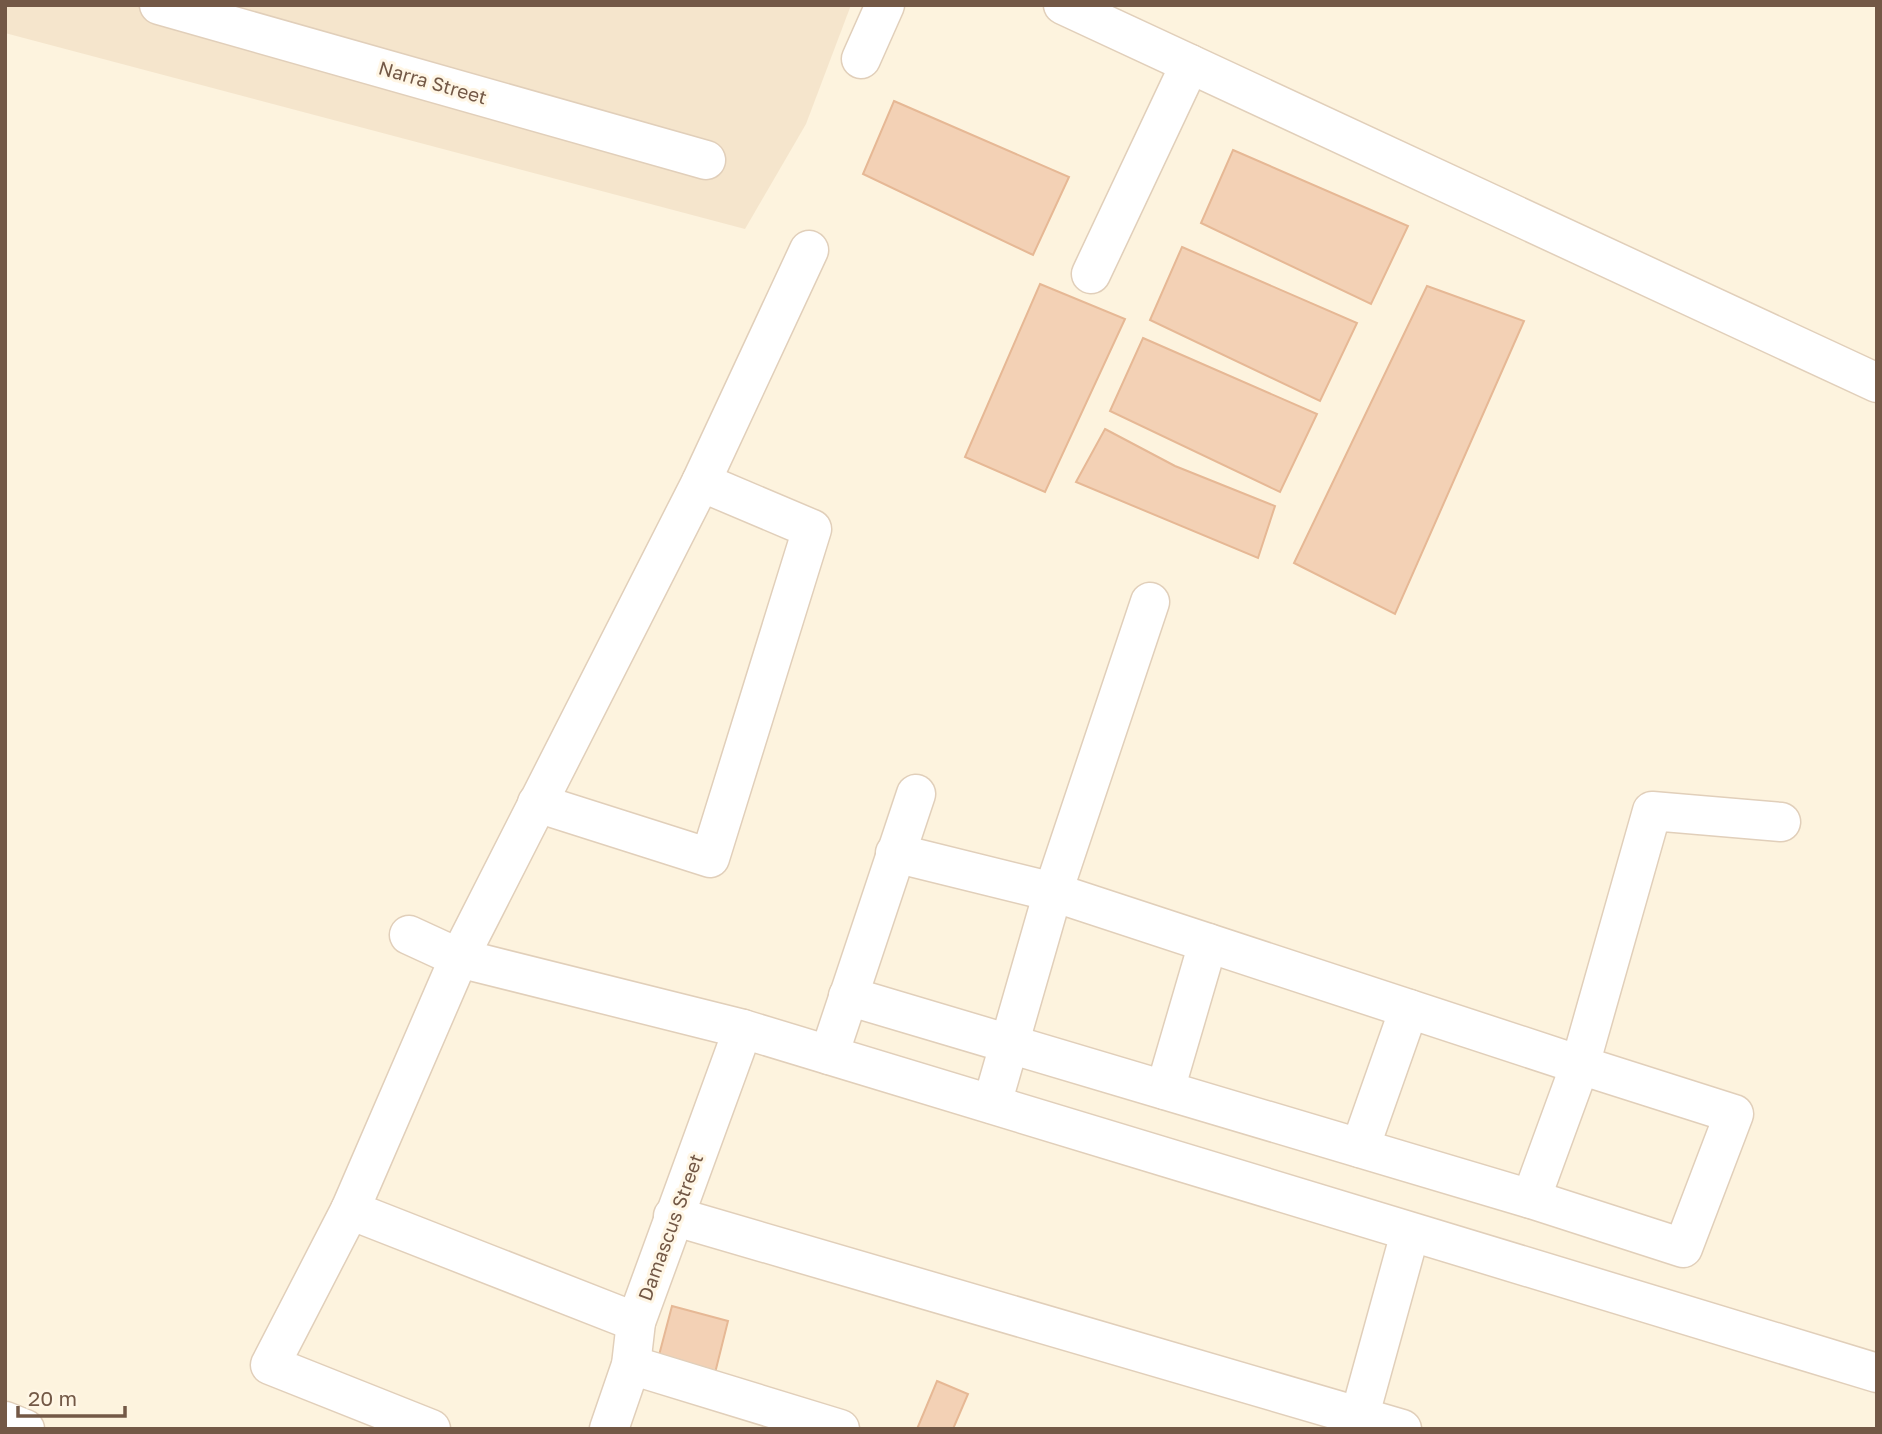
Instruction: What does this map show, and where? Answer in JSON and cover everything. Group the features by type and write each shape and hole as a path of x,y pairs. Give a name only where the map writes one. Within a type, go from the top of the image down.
{"street":[{"name":"Narra Street","path":"159,5 242,16 706,160"},
{"path":"861,59 885,5"},
{"path":"1063,5 1877,383"},
{"path":"1091,274 1190,64"},
{"path":"431,1429 270,1365 350,1210 460,958 701,482 809,250"},
{"path":"537,803 710,858 812,529 701,482"},
{"path":"992,1104 1053,892 1150,602"},
{"path":"829,1055 916,794"},
{"path":"1531,1199 1580,1065 1651,811 1781,822"},
{"path":"848,996 1531,1199 1683,1248 1734,1114 1053,892 895,853"},
{"path":"409,935 460,958 743,1029 1877,1373"},
{"path":"1164,1090 1208,943"},
{"path":"1360,1148 1409,1009"},
{"name":"Damascus Street","path":"609,1429 631,1365 636,1322 743,1029"},
{"path":"350,1210 636,1322"},
{"path":"673,1216 1358,1422 1402,1429"},
{"path":"1358,1422 1410,1233"},
{"path":"631,1365 840,1429"},
{"path":"5,1421 25,1429"}],"shaded area":[{"path":"5,5 851,5 806,124 745,229 5,33"}],"building":[{"path":"894,101 1069,177 1033,255 863,174"},
{"path":"1233,150 1408,226 1371,304 1201,223"},
{"path":"1182,247 1357,323 1320,401 1150,320"},
{"path":"1040,284 1125,319 1045,492 965,457"},
{"path":"1427,286 1524,321 1395,614 1294,563"},
{"path":"1143,338 1317,414 1280,492 1110,411"},
{"path":"1105,429 1175,466 1275,506 1258,558 1076,482"},
{"path":"672,1306 728,1321 715,1373 658,1359"},
{"path":"937,1381 968,1394 953,1429 917,1429"}]}
